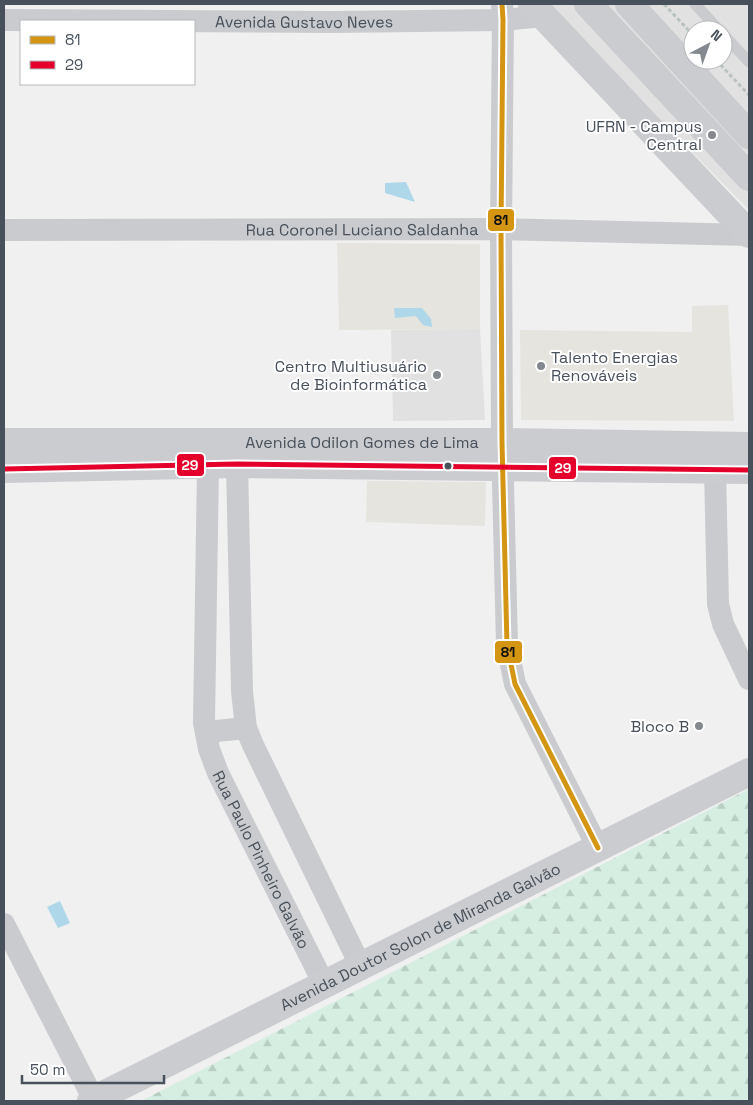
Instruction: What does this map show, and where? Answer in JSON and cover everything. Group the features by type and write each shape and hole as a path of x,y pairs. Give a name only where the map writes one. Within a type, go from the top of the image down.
{"main road":[{"path":"588,4 749,177"},
{"path":"629,4 749,135"},
{"path":"538,10 749,235"},
{"path":"633,52 654,65 709,126 715,128 721,125 725,108"},
{"name":"Avenida Odilon Gomes de Lima","path":"4,442 503,455 749,470"},
{"name":"Avenida Odilon Gomes de Lima","path":"4,469 208,466 749,446"},
{"name":"Avenida Doutor Solon de Miranda Galvão","path":"92,1101 749,772"}],"street":[{"name":"Avenida Gustavo Neves","path":"195,21 330,22 538,10"},
{"path":"502,12 503,455 508,645 515,684 598,848"},
{"name":"Avenida Gustavo Neves","path":"4,20 20,20"},
{"name":"Rua Coronel Luciano Saldanha","path":"4,230 501,229 749,235"},
{"path":"237,464 242,690 246,728 252,746 361,967"},
{"name":"Rua Paulo Pinheiro Galvão","path":"208,466 204,723 209,749 218,773 324,984"},
{"path":"715,469 718,604 723,624 749,679"},
{"path":"206,732 246,728"},
{"path":"4,924 92,1101"}],"lane":[{"path":"695,4 710,20"},
{"path":"733,45 749,62"}],"path":[{"path":"664,4 683,24"},
{"path":"725,70 749,95"}],"shaded area":[{"name":"UFRN - Campus Central","path":"546,4 749,4 749,210"},
{"path":"337,243 480,244 480,329 339,330"},
{"path":"728,305 734,421 521,420 520,330 692,332 692,306"},
{"name":"Centro Multiusuário de Bioinformática","path":"480,329 485,420 393,421 391,330"},
{"path":"367,481 486,482 485,526 366,522"}],"green space":[{"path":"749,789 749,1101 141,1101"}],"water":[{"path":"406,182 415,202 385,193 385,183"},
{"path":"394,308 422,308 431,319 432,327 423,325 416,316 395,318"},
{"path":"60,901 70,923 58,928 47,907"}],"transit line":[{"name":"81","path":"502,4 502,442 507,645 515,684 598,848"},
{"name":"29","path":"4,469 237,464 749,470"}],"place":[{"name":"UFRN - Campus Central","path":"712,135"},
{"name":"Talento Energias Renováveis","path":"541,366"},
{"name":"Centro Multiusuário de Bioinformática","path":"437,375"},
{"name":"Bloco B","path":"699,726"}]}
